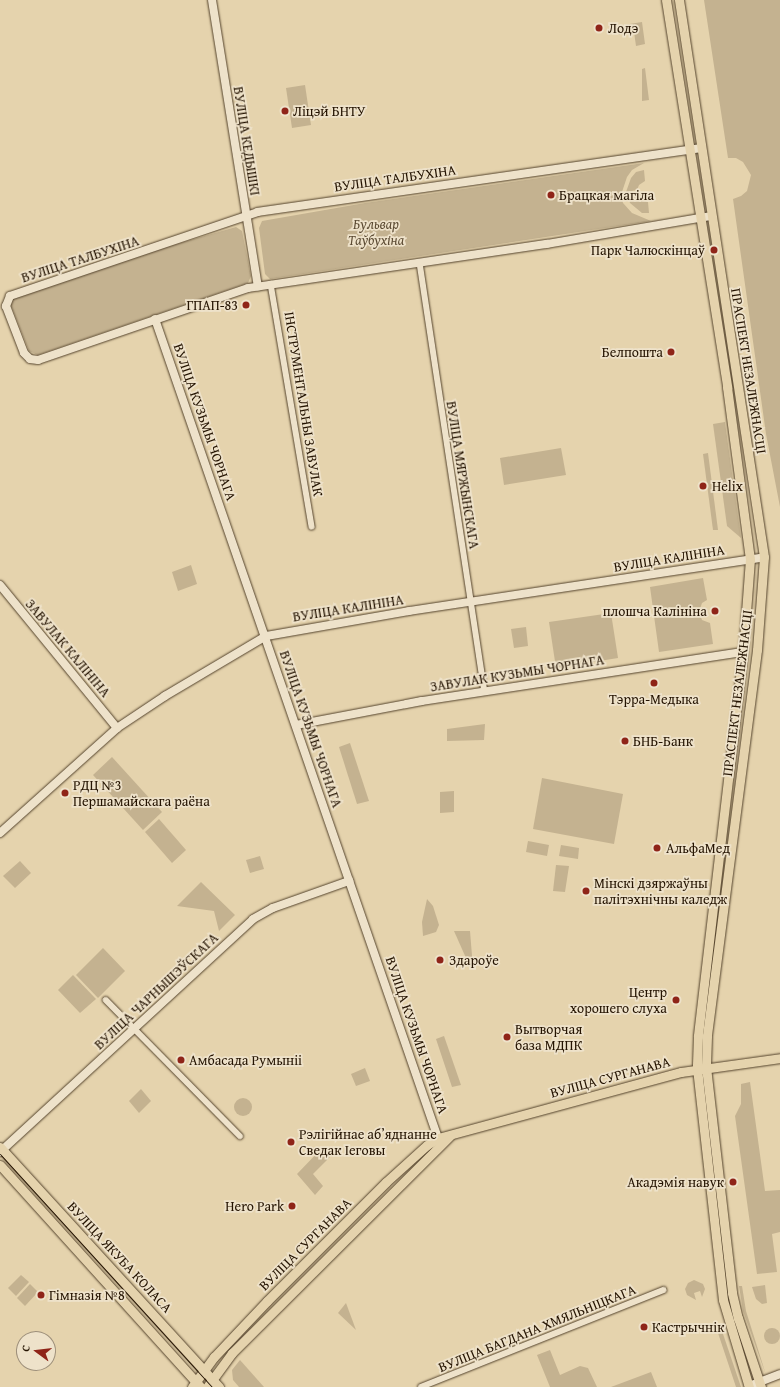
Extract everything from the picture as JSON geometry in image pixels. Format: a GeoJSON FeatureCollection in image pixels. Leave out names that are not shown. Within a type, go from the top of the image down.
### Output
{"type":"FeatureCollection","features":[{"type":"Feature","properties":{"kind":"main road","name":"ВУЛІЦА КЕДЫШКІ"},"geometry":{"type":"LineString","coordinates":[[212,0],[258,286]]}},
{"type":"Feature","properties":{"kind":"main road","name":"ПРАСПЕКТ НЕЗАЛЕЖНАСЦІ"},"geometry":{"type":"LineString","coordinates":[[666,0],[701,220],[750,559],[743,652],[698,1036],[723,1300],[749,1386]]}},
{"type":"Feature","properties":{"kind":"main road","name":"ПРАСПЕКТ НЕЗАЛЕЖНАСЦІ"},"geometry":{"type":"LineString","coordinates":[[678,0],[764,557],[757,650],[707,1036],[701,1068],[732,1293],[760,1384]]}},
{"type":"Feature","properties":{"kind":"main road","name":"ВУЛІЦА ТАЛБУХІНА"},"geometry":{"type":"LineString","coordinates":[[701,148],[346,198],[258,212],[246,218],[54,281],[10,296],[3,300],[24,353],[30,359],[35,360],[258,286],[701,220],[711,216]]}},
{"type":"Feature","properties":{"kind":"main road","name":"ВУЛІЦА КУЗЬМЫ ЧОРНАГА"},"geometry":{"type":"LineString","coordinates":[[155,319],[440,1142]]}},
{"type":"Feature","properties":{"kind":"main road","name":"ВУЛІЦА КАЛІНІНА"},"geometry":{"type":"LineString","coordinates":[[0,833],[117,728],[165,696],[266,636],[471,602],[764,557]]}},
{"type":"Feature","properties":{"kind":"main road","name":"ЗАВУЛАК КАЛІНІНА"},"geometry":{"type":"LineString","coordinates":[[0,585],[117,728]]}},
{"type":"Feature","properties":{"kind":"main road","name":"ЗАВУЛАК КУЗЬМЫ ЧОРНАГА"},"geometry":{"type":"LineString","coordinates":[[296,725],[485,692],[743,652]]}},
{"type":"Feature","properties":{"kind":"main road","name":"ВУЛІЦА ЧАРНЫШЭЎСКАГА"},"geometry":{"type":"LineString","coordinates":[[1,1149],[136,1028],[254,919],[273,908],[349,881]]}},
{"type":"Feature","properties":{"kind":"main road","name":"ВУЛІЦА СУРГАНАВА"},"geometry":{"type":"LineString","coordinates":[[210,1383],[232,1353],[440,1142],[450,1136],[701,1068],[780,1058]]}},
{"type":"Feature","properties":{"kind":"main road","name":"ВУЛІЦА СУРГАНАВА"},"geometry":{"type":"LineString","coordinates":[[197,1385],[204,1369],[254,1315],[386,1182],[427,1145],[440,1142]]}},
{"type":"Feature","properties":{"kind":"main road","name":"ВУЛІЦА ЯКУБА КОЛАСА"},"geometry":{"type":"LineString","coordinates":[[1,1149],[204,1369],[210,1383],[219,1387]]}},
{"type":"Feature","properties":{"kind":"main road","name":"ВУЛІЦА ЯКУБА КОЛАСА"},"geometry":{"type":"LineString","coordinates":[[0,1165],[197,1385]]}},
{"type":"Feature","properties":{"kind":"main road"},"geometry":{"type":"LineString","coordinates":[[749,1386],[760,1384],[780,1374]]}},
{"type":"Feature","properties":{"kind":"street","name":"ВУЛІЦА МЯРЖЫНСКАГА"},"geometry":{"type":"LineString","coordinates":[[420,263],[485,692]]}},
{"type":"Feature","properties":{"kind":"street","name":"ІНСТРУМЕНТАЛЬНЫ ЗАВУЛАК"},"geometry":{"type":"LineString","coordinates":[[271,284],[312,527]]}},
{"type":"Feature","properties":{"kind":"street"},"geometry":{"type":"LineString","coordinates":[[106,1000],[136,1028],[240,1136]]}},
{"type":"Feature","properties":{"kind":"street","name":"ВУЛІЦА БАГДАНА ХМЯЛЬНІЦКАГА"},"geometry":{"type":"LineString","coordinates":[[421,1387],[663,1290]]}},
{"type":"Feature","properties":{"kind":"green space","name":"Парк Чалюскінцаў"},"geometry":{"type":"Polygon","coordinates":[[[704,0],[780,0],[780,507],[766,434],[733,199],[741,196],[747,191],[751,175],[743,162],[736,158],[728,158],[704,0]]]}},
{"type":"Feature","properties":{"kind":"green space"},"geometry":{"type":"Polygon","coordinates":[[[642,22],[645,44],[636,46],[634,32],[619,35],[617,26],[642,22]]]}},
{"type":"Feature","properties":{"kind":"green space"},"geometry":{"type":"Polygon","coordinates":[[[645,68],[649,100],[642,101],[642,69],[645,68]]]}},
{"type":"Feature","properties":{"kind":"green space"},"geometry":{"type":"Polygon","coordinates":[[[305,85],[311,125],[292,128],[286,88],[305,85]]]}},
{"type":"Feature","properties":{"kind":"green space","name":"Бульвар Таўбухіна"},"geometry":{"type":"Polygon","coordinates":[[[644,163],[632,170],[627,177],[621,195],[623,203],[632,213],[651,221],[270,279],[265,274],[259,228],[262,221],[365,203],[644,163]]]}},
{"type":"Feature","properties":{"kind":"green space"},"geometry":{"type":"Polygon","coordinates":[[[644,170],[645,181],[639,185],[637,190],[626,192],[631,178],[636,172],[644,170]]]}},
{"type":"Feature","properties":{"kind":"green space"},"geometry":{"type":"Polygon","coordinates":[[[639,194],[643,201],[648,202],[649,213],[642,213],[630,203],[627,195],[639,194]]]}},
{"type":"Feature","properties":{"kind":"green space"},"geometry":{"type":"Polygon","coordinates":[[[236,227],[242,231],[251,276],[248,283],[38,355],[29,351],[10,303],[14,297],[138,255],[236,227]]]}},
{"type":"Feature","properties":{"kind":"green space"},"geometry":{"type":"Polygon","coordinates":[[[725,422],[741,538],[727,526],[713,424],[725,422]]]}},
{"type":"Feature","properties":{"kind":"green space"},"geometry":{"type":"Polygon","coordinates":[[[561,448],[566,475],[504,485],[500,458],[561,448]]]}},
{"type":"Feature","properties":{"kind":"green space"},"geometry":{"type":"Polygon","coordinates":[[[708,453],[718,530],[713,530],[703,454],[708,453]]]}},
{"type":"Feature","properties":{"kind":"green space"},"geometry":{"type":"Polygon","coordinates":[[[191,565],[197,584],[178,591],[172,572],[191,565]]]}},
{"type":"Feature","properties":{"kind":"green space"},"geometry":{"type":"Polygon","coordinates":[[[703,578],[707,600],[702,603],[699,612],[702,620],[710,623],[713,644],[659,652],[650,587],[703,578]]]}},
{"type":"Feature","properties":{"kind":"green space"},"geometry":{"type":"Polygon","coordinates":[[[611,613],[618,658],[556,668],[549,622],[611,613]]]}},
{"type":"Feature","properties":{"kind":"green space"},"geometry":{"type":"Polygon","coordinates":[[[526,627],[528,646],[514,648],[511,629],[526,627]]]}},
{"type":"Feature","properties":{"kind":"green space"},"geometry":{"type":"Polygon","coordinates":[[[485,724],[484,740],[447,741],[447,729],[485,724]]]}},
{"type":"Feature","properties":{"kind":"green space"},"geometry":{"type":"Polygon","coordinates":[[[350,743],[369,801],[357,804],[339,747],[350,743]]]}},
{"type":"Feature","properties":{"kind":"green space"},"geometry":{"type":"Polygon","coordinates":[[[112,757],[162,812],[143,830],[93,775],[112,757]]]}},
{"type":"Feature","properties":{"kind":"green space"},"geometry":{"type":"Polygon","coordinates":[[[542,778],[623,794],[614,844],[533,829],[542,778]]]}},
{"type":"Feature","properties":{"kind":"green space"},"geometry":{"type":"Polygon","coordinates":[[[454,791],[454,812],[440,813],[440,792],[454,791]]]}},
{"type":"Feature","properties":{"kind":"green space"},"geometry":{"type":"Polygon","coordinates":[[[159,819],[186,850],[172,863],[145,832],[159,819]]]}},
{"type":"Feature","properties":{"kind":"green space"},"geometry":{"type":"Polygon","coordinates":[[[528,841],[549,845],[547,856],[526,852],[528,841]]]}},
{"type":"Feature","properties":{"kind":"green space"},"geometry":{"type":"Polygon","coordinates":[[[561,845],[579,848],[578,859],[559,856],[561,845]]]}},
{"type":"Feature","properties":{"kind":"green space"},"geometry":{"type":"Polygon","coordinates":[[[260,856],[264,869],[250,873],[246,860],[260,856]]]}},
{"type":"Feature","properties":{"kind":"green space"},"geometry":{"type":"Polygon","coordinates":[[[20,861],[31,873],[15,888],[3,876],[20,861]]]}},
{"type":"Feature","properties":{"kind":"green space"},"geometry":{"type":"Polygon","coordinates":[[[556,865],[569,866],[565,892],[553,891],[556,865]]]}},
{"type":"Feature","properties":{"kind":"green space"},"geometry":{"type":"Polygon","coordinates":[[[201,882],[235,915],[219,931],[214,911],[177,906],[201,882]]]}},
{"type":"Feature","properties":{"kind":"green space"},"geometry":{"type":"Polygon","coordinates":[[[427,899],[433,906],[439,925],[436,932],[423,936],[422,922],[427,899]]]}},
{"type":"Feature","properties":{"kind":"green space"},"geometry":{"type":"Polygon","coordinates":[[[454,931],[470,931],[473,968],[470,967],[454,931]]]}},
{"type":"Feature","properties":{"kind":"green space"},"geometry":{"type":"Polygon","coordinates":[[[103,948],[125,971],[98,998],[76,975],[103,948]]]}},
{"type":"Feature","properties":{"kind":"green space"},"geometry":{"type":"Polygon","coordinates":[[[73,975],[96,999],[80,1013],[58,990],[73,975]]]}},
{"type":"Feature","properties":{"kind":"green space"},"geometry":{"type":"Polygon","coordinates":[[[444,1036],[461,1085],[452,1087],[436,1039],[444,1036]]]}},
{"type":"Feature","properties":{"kind":"green space"},"geometry":{"type":"Polygon","coordinates":[[[365,1068],[370,1081],[356,1086],[351,1074],[365,1068]]]}},
{"type":"Feature","properties":{"kind":"green space"},"geometry":{"type":"Polygon","coordinates":[[[750,1082],[765,1191],[780,1190],[780,1232],[772,1234],[777,1272],[757,1274],[735,1116],[741,1104],[741,1084],[750,1082]]]}},
{"type":"Feature","properties":{"kind":"green space"},"geometry":{"type":"Polygon","coordinates":[[[141,1089],[151,1101],[139,1113],[129,1101],[141,1089]]]}},
{"type":"Feature","properties":{"kind":"green space"},"geometry":{"type":"Polygon","coordinates":[[[243,1098],[249,1101],[252,1107],[249,1113],[243,1116],[237,1113],[234,1107],[237,1101],[243,1098]]]}},
{"type":"Feature","properties":{"kind":"green space"},"geometry":{"type":"Polygon","coordinates":[[[321,1149],[330,1157],[313,1174],[323,1186],[315,1195],[297,1174],[321,1149]]]}},
{"type":"Feature","properties":{"kind":"green space"},"geometry":{"type":"Polygon","coordinates":[[[21,1275],[29,1282],[16,1296],[8,1288],[21,1275]]]}},
{"type":"Feature","properties":{"kind":"green space"},"geometry":{"type":"Polygon","coordinates":[[[694,1280],[703,1284],[705,1289],[702,1297],[700,1291],[694,1293],[696,1300],[687,1295],[685,1289],[688,1283],[694,1280]]]}},
{"type":"Feature","properties":{"kind":"green space"},"geometry":{"type":"Polygon","coordinates":[[[30,1284],[38,1292],[25,1306],[17,1298],[30,1284]]]}},
{"type":"Feature","properties":{"kind":"green space"},"geometry":{"type":"Polygon","coordinates":[[[765,1285],[767,1303],[762,1304],[756,1299],[752,1287],[765,1285]]]}},
{"type":"Feature","properties":{"kind":"green space"},"geometry":{"type":"Polygon","coordinates":[[[739,1286],[742,1286],[746,1311],[766,1375],[743,1311],[739,1286]]]}},
{"type":"Feature","properties":{"kind":"green space"},"geometry":{"type":"Polygon","coordinates":[[[346,1303],[356,1330],[338,1313],[346,1303]]]}},
{"type":"Feature","properties":{"kind":"green space"},"geometry":{"type":"Polygon","coordinates":[[[769,1328],[775,1328],[780,1333],[778,1342],[775,1344],[769,1344],[764,1339],[764,1333],[769,1328]]]}},
{"type":"Feature","properties":{"kind":"green space"},"geometry":{"type":"Polygon","coordinates":[[[722,1331],[741,1387],[736,1387],[718,1333],[722,1331]]]}},
{"type":"Feature","properties":{"kind":"green space"},"geometry":{"type":"Polygon","coordinates":[[[550,1350],[560,1375],[580,1366],[588,1368],[597,1387],[550,1387],[537,1355],[550,1350]]]}},
{"type":"Feature","properties":{"kind":"green space"},"geometry":{"type":"Polygon","coordinates":[[[240,1360],[264,1387],[239,1387],[233,1380],[232,1370],[240,1360]]]}},
{"type":"Feature","properties":{"kind":"green space"},"geometry":{"type":"Polygon","coordinates":[[[651,1372],[657,1387],[611,1387],[651,1372]]]}},
{"type":"Feature","properties":{"kind":"tram line"},"geometry":{"type":"LineString","coordinates":[[0,1154],[212,1387]]}},
{"type":"Feature","properties":{"kind":"place","name":"Лодэ"},"geometry":{"type":"Point","coordinates":[599,28]}},
{"type":"Feature","properties":{"kind":"place","name":"Ліцэй БНТУ"},"geometry":{"type":"Point","coordinates":[285,111]}},
{"type":"Feature","properties":{"kind":"place","name":"Брацкая магіла"},"geometry":{"type":"Point","coordinates":[551,195]}},
{"type":"Feature","properties":{"kind":"place","name":"Парк Чалюскінцаў"},"geometry":{"type":"Point","coordinates":[714,250]}},
{"type":"Feature","properties":{"kind":"place","name":"ГПАП-83"},"geometry":{"type":"Point","coordinates":[246,305]}},
{"type":"Feature","properties":{"kind":"place","name":"Белпошта"},"geometry":{"type":"Point","coordinates":[671,352]}},
{"type":"Feature","properties":{"kind":"place","name":"Helix"},"geometry":{"type":"Point","coordinates":[703,486]}},
{"type":"Feature","properties":{"kind":"place","name":"плошча Калініна"},"geometry":{"type":"Point","coordinates":[715,611]}},
{"type":"Feature","properties":{"kind":"place","name":"Тэрра-Медыка"},"geometry":{"type":"Point","coordinates":[654,683]}},
{"type":"Feature","properties":{"kind":"place","name":"БНБ-Банк"},"geometry":{"type":"Point","coordinates":[625,741]}},
{"type":"Feature","properties":{"kind":"place","name":"РДЦ №3 Першамайскага раёна"},"geometry":{"type":"Point","coordinates":[65,793]}},
{"type":"Feature","properties":{"kind":"place","name":"АльфаМед"},"geometry":{"type":"Point","coordinates":[657,848]}},
{"type":"Feature","properties":{"kind":"place","name":"Мінскі дзяржаўны палітэхнічны каледж"},"geometry":{"type":"Point","coordinates":[586,891]}},
{"type":"Feature","properties":{"kind":"place","name":"Здароўе"},"geometry":{"type":"Point","coordinates":[440,960]}},
{"type":"Feature","properties":{"kind":"place","name":"Центр хорошего слуха"},"geometry":{"type":"Point","coordinates":[676,1000]}},
{"type":"Feature","properties":{"kind":"place","name":"Вытворчая база МДПК"},"geometry":{"type":"Point","coordinates":[507,1037]}},
{"type":"Feature","properties":{"kind":"place","name":"Амбасада Румыніі"},"geometry":{"type":"Point","coordinates":[181,1060]}},
{"type":"Feature","properties":{"kind":"place","name":"Рэлігійнае абʼяднанне Сведак Іеговы"},"geometry":{"type":"Point","coordinates":[291,1142]}},
{"type":"Feature","properties":{"kind":"place","name":"Акадэмія навук"},"geometry":{"type":"Point","coordinates":[733,1182]}},
{"type":"Feature","properties":{"kind":"place","name":"Hero Park"},"geometry":{"type":"Point","coordinates":[292,1206]}},
{"type":"Feature","properties":{"kind":"place","name":"Гімназія №8"},"geometry":{"type":"Point","coordinates":[41,1295]}},
{"type":"Feature","properties":{"kind":"place","name":"Кастрычнік"},"geometry":{"type":"Point","coordinates":[644,1327]}}]}
